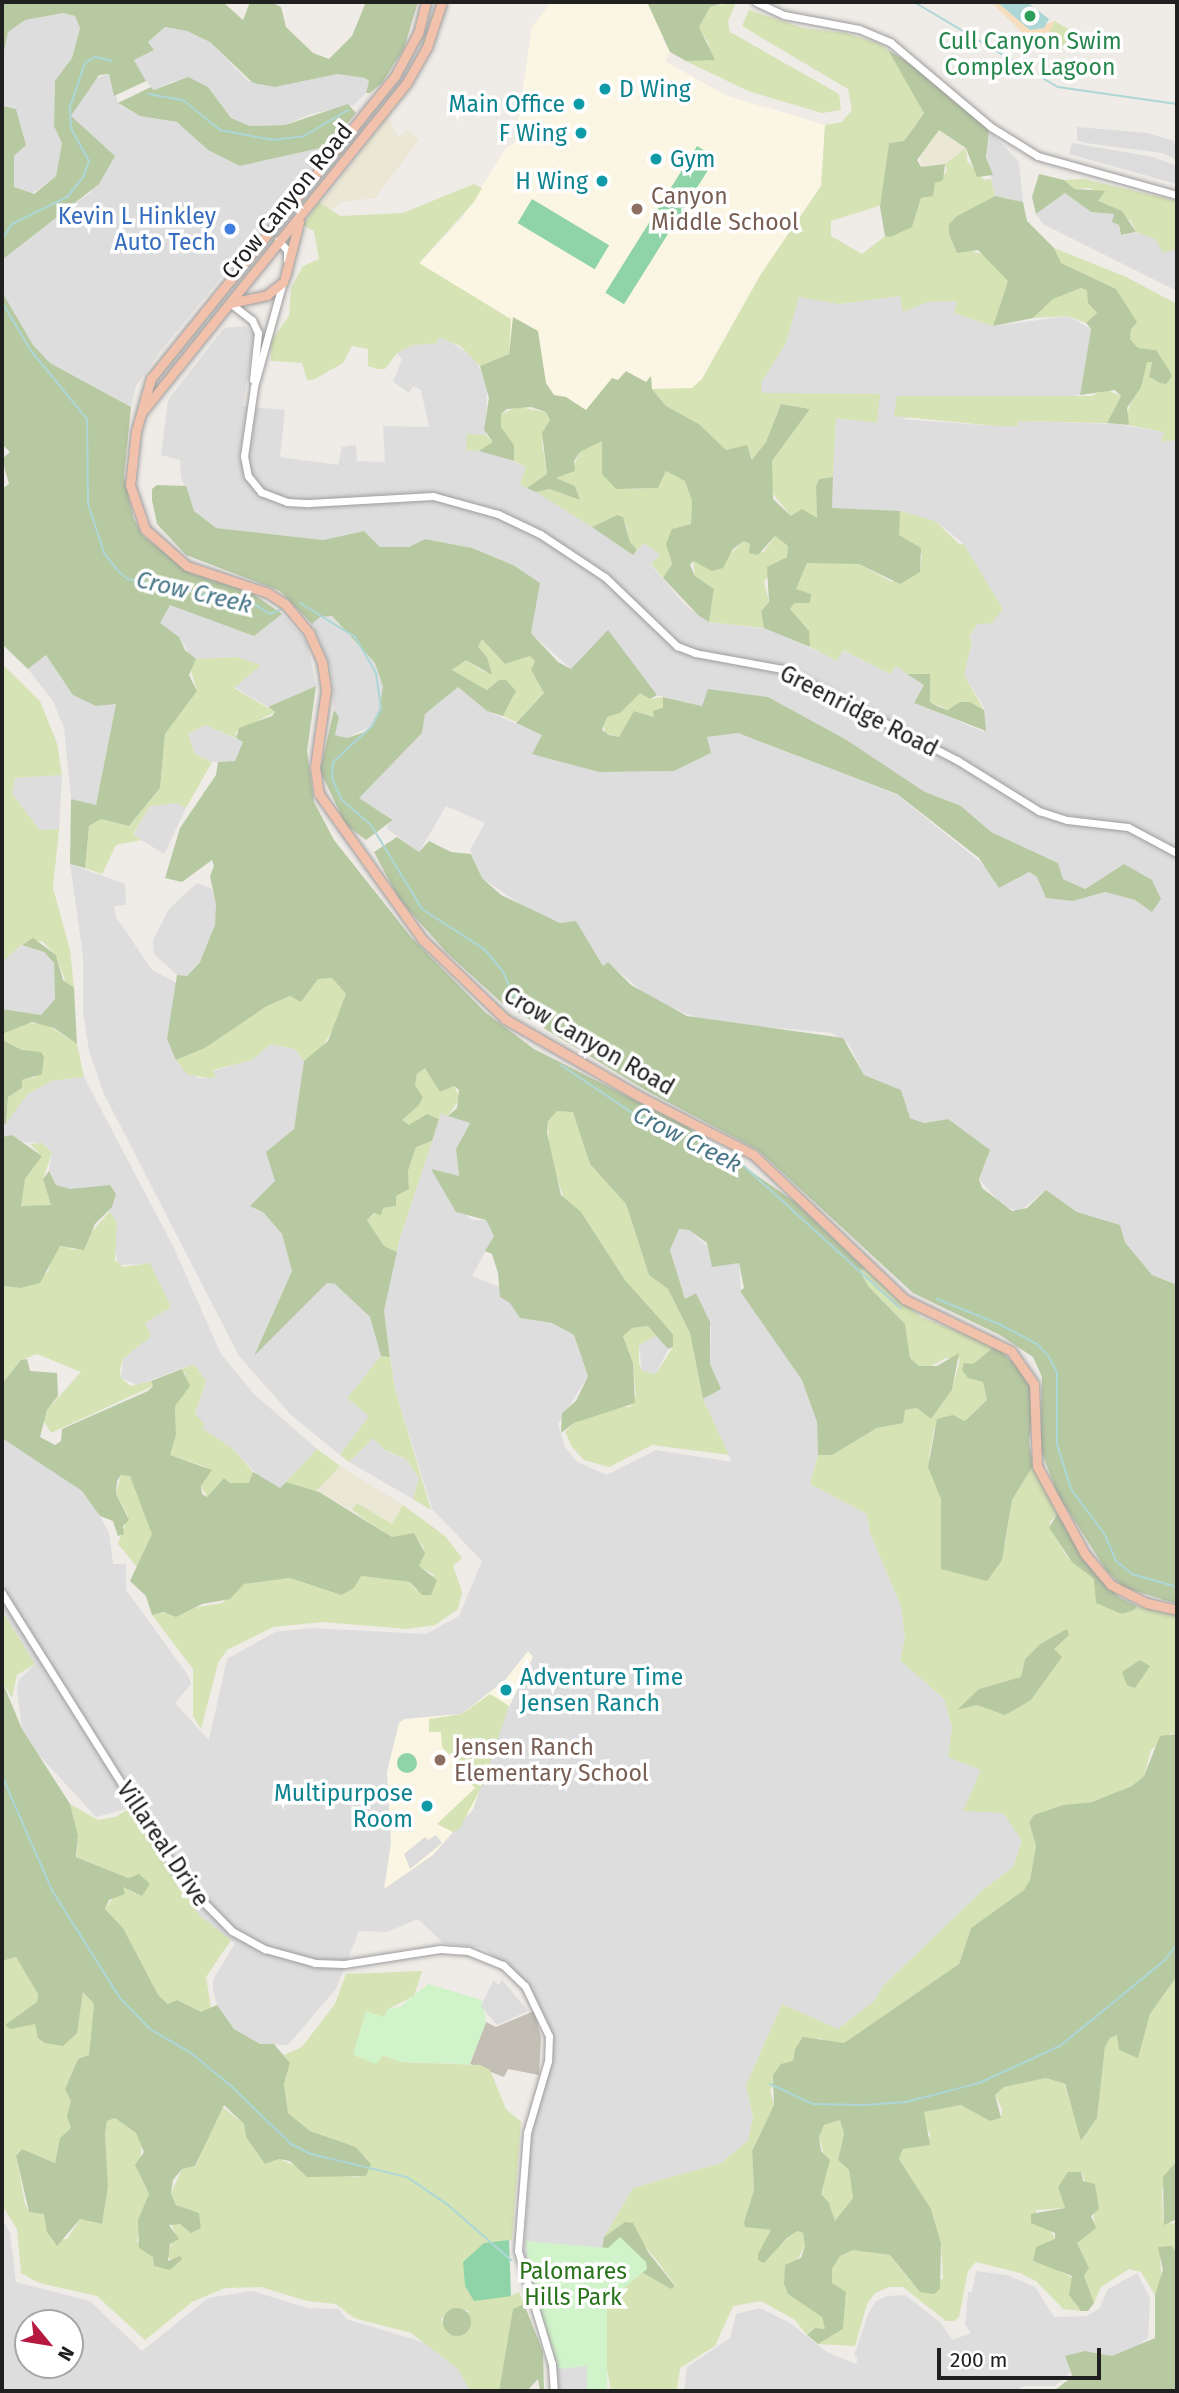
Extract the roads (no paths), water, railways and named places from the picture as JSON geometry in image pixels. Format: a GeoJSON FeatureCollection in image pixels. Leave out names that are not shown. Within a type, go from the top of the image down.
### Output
{"type":"FeatureCollection","features":[{"type":"Feature","properties":{"kind":"main road","name":"Crow Canyon Road"},"geometry":{"type":"LineString","coordinates":[[426,2],[418,33],[395,76],[151,378],[142,412],[130,485],[145,529],[187,566],[268,593],[285,604],[309,633],[323,662],[326,690],[315,767],[318,794],[415,932],[505,1019],[637,1095],[746,1149],[904,1299],[1011,1351],[1034,1384],[1037,1466],[1085,1554],[1111,1585],[1147,1603],[1177,1610]]}},
{"type":"Feature","properties":{"kind":"main road","name":"Crow Canyon Road"},"geometry":{"type":"LineString","coordinates":[[142,412],[406,84],[427,47],[442,2]]}},
{"type":"Feature","properties":{"kind":"main road"},"geometry":{"type":"LineString","coordinates":[[230,303],[267,295],[284,280],[294,230],[310,201]]}},
{"type":"Feature","properties":{"kind":"main road"},"geometry":{"type":"LineString","coordinates":[[268,232],[278,240]]}},
{"type":"Feature","properties":{"kind":"main road"},"geometry":{"type":"LineString","coordinates":[[156,394],[174,358],[173,348],[186,345],[205,332]]}},
{"type":"Feature","properties":{"kind":"street"},"geometry":{"type":"LineString","coordinates":[[756,2],[784,15],[859,29],[890,42],[991,127],[1038,156],[1177,195]]}},
{"type":"Feature","properties":{"kind":"street","name":"Greenridge Road"},"geometry":{"type":"LineString","coordinates":[[254,387],[284,280],[287,250],[278,240]]}},
{"type":"Feature","properties":{"kind":"street","name":"Greenridge Road"},"geometry":{"type":"LineString","coordinates":[[230,303],[252,320],[258,332],[245,467],[251,482],[267,496],[309,503],[433,496],[498,514],[540,534],[605,577],[657,631],[684,649],[791,673],[957,760],[1039,811],[1067,820],[1128,827],[1177,853]]}},
{"type":"Feature","properties":{"kind":"street","name":"Villareal Drive"},"geometry":{"type":"LineString","coordinates":[[2,1593],[183,1881],[232,1931],[265,1949],[316,1964],[344,1964],[440,1949],[468,1951],[503,1965],[524,1986],[549,2036],[548,2061],[527,2133],[518,2251],[520,2268],[549,2354],[554,2391]]}},
{"type":"Feature","properties":{"kind":"water","name":"Cull Canyon Swim Complex Lagoon"},"geometry":{"type":"Polygon","coordinates":[[[997,2],[1027,2],[1049,19],[1044,28],[1030,30],[997,2]]]}},
{"type":"Feature","properties":{"kind":"waterway"},"geometry":{"type":"LineString","coordinates":[[914,2],[1058,87],[1177,104]]}},
{"type":"Feature","properties":{"kind":"waterway","name":"Crow Creek"},"geometry":{"type":"LineString","coordinates":[[2,239],[12,224],[67,197],[83,177],[89,161],[71,129],[70,107],[85,63],[95,57],[112,61]]}},
{"type":"Feature","properties":{"kind":"waterway","name":"Crow Creek"},"geometry":{"type":"LineString","coordinates":[[148,94],[183,100],[220,130],[273,140],[304,136],[348,110]]}},
{"type":"Feature","properties":{"kind":"waterway","name":"Crow Creek"},"geometry":{"type":"LineString","coordinates":[[2,302],[31,351],[87,419],[88,504],[104,553],[118,571],[128,579],[254,604],[270,614],[280,610]]}},
{"type":"Feature","properties":{"kind":"waterway","name":"Crow Creek"},"geometry":{"type":"LineString","coordinates":[[300,603],[355,637],[376,673],[381,708],[372,726],[333,762],[332,778],[341,799],[371,825],[422,909],[484,949],[503,972],[520,1009]]}},
{"type":"Feature","properties":{"kind":"waterway","name":"Crow Creek"},"geometry":{"type":"LineString","coordinates":[[561,1065],[634,1114],[685,1133],[745,1167],[900,1308]]}},
{"type":"Feature","properties":{"kind":"waterway","name":"Crow Creek"},"geometry":{"type":"LineString","coordinates":[[937,1299],[999,1324],[1037,1344],[1049,1357],[1057,1373],[1057,1444],[1071,1489],[1105,1535],[1116,1561],[1132,1574],[1177,1587]]}},
{"type":"Feature","properties":{"kind":"waterway"},"geometry":{"type":"LineString","coordinates":[[2,1776],[53,1892],[120,1998],[150,2029],[191,2053],[231,2086],[291,2144],[311,2154],[407,2177],[448,2205],[511,2260]]}},
{"type":"Feature","properties":{"kind":"waterway"},"geometry":{"type":"LineString","coordinates":[[770,2084],[813,2104],[864,2105],[906,2102],[979,2083],[1060,2046],[1165,1960],[1177,1944]]}},
{"type":"Feature","properties":{"kind":"waterway"},"geometry":{"type":"LineString","coordinates":[[527,2266],[545,2274]]}},
{"type":"Feature","properties":{"kind":"place","name":"Cull Canyon Swim Complex Lagoon"},"geometry":{"type":"Point","coordinates":[1030,16]}},
{"type":"Feature","properties":{"kind":"place","name":"D Wing"},"geometry":{"type":"Point","coordinates":[605,89]}},
{"type":"Feature","properties":{"kind":"place","name":"Main Office"},"geometry":{"type":"Point","coordinates":[579,104]}},
{"type":"Feature","properties":{"kind":"place","name":"F Wing"},"geometry":{"type":"Point","coordinates":[581,133]}},
{"type":"Feature","properties":{"kind":"place","name":"Gym"},"geometry":{"type":"Point","coordinates":[656,159]}},
{"type":"Feature","properties":{"kind":"place","name":"H Wing"},"geometry":{"type":"Point","coordinates":[602,181]}},
{"type":"Feature","properties":{"kind":"place","name":"Canyon Middle School"},"geometry":{"type":"Point","coordinates":[637,209]}},
{"type":"Feature","properties":{"kind":"place","name":"Kevin L Hinkley Auto Tech"},"geometry":{"type":"Point","coordinates":[230,229]}},
{"type":"Feature","properties":{"kind":"place","name":"Adventure Time Jensen Ranch"},"geometry":{"type":"Point","coordinates":[506,1690]}},
{"type":"Feature","properties":{"kind":"place","name":"Jensen Ranch Elementary School"},"geometry":{"type":"Point","coordinates":[440,1760]}},
{"type":"Feature","properties":{"kind":"place","name":"Multipurpose Room"},"geometry":{"type":"Point","coordinates":[427,1806]}},
{"type":"Feature","properties":{"kind":"park label","name":"Palomares Hills Park"},"geometry":{"type":"Point","coordinates":[573,2284]}}]}
